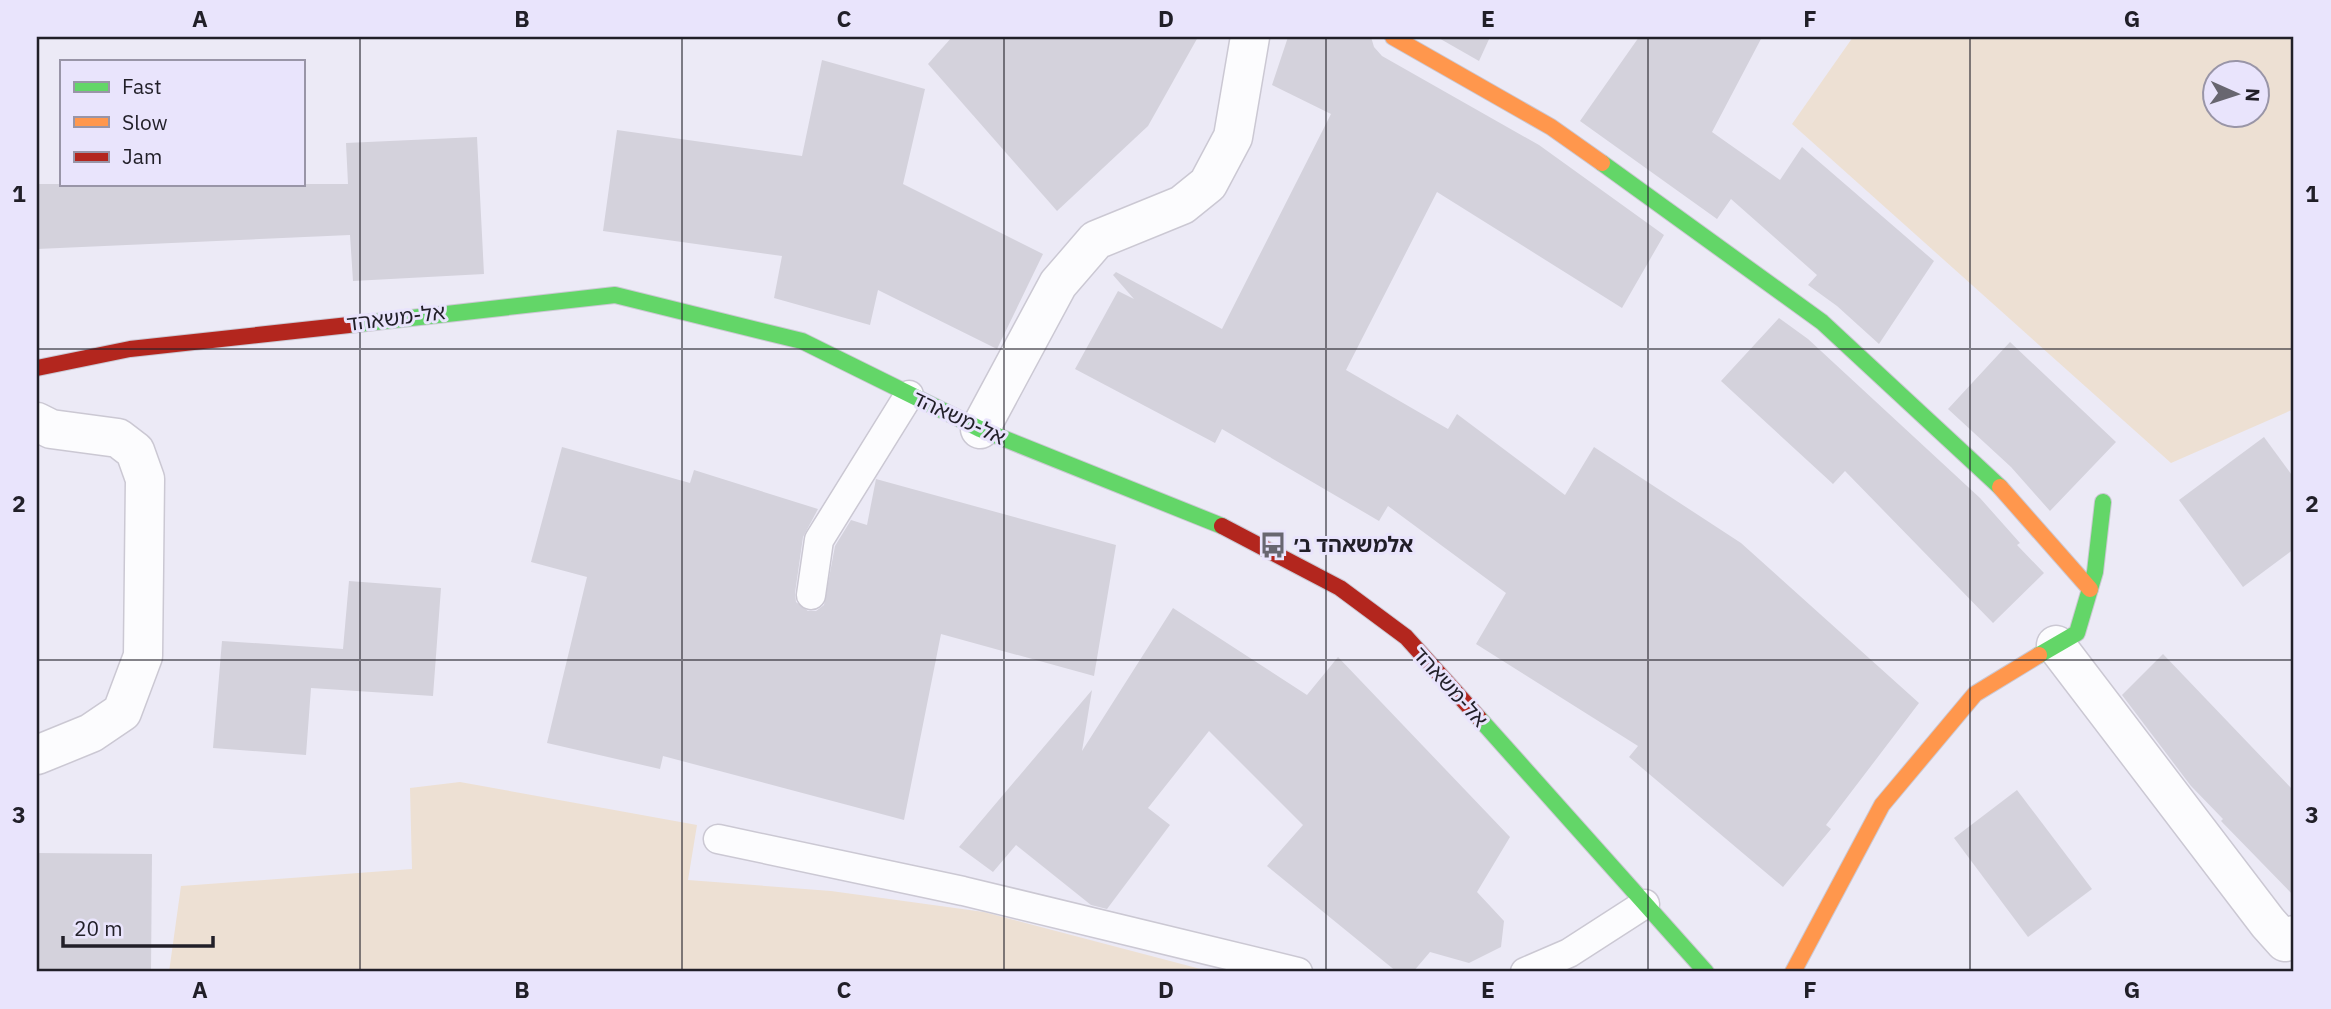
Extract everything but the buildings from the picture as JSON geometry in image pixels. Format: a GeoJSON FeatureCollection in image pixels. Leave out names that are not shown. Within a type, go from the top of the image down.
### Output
{"type":"FeatureCollection","features":[{"type":"Feature","properties":{"kind":"street"},"geometry":{"type":"LineString","coordinates":[[980,429],[1058,284],[1096,240],[1182,205],[1208,184],[1233,137],[1250,37]]}},
{"type":"Feature","properties":{"kind":"street"},"geometry":{"type":"LineString","coordinates":[[1392,37],[1551,127],[1822,322],[1996,483],[2090,589]]}},
{"type":"Feature","properties":{"kind":"street","name":"אל-משאהד"},"geometry":{"type":"LineString","coordinates":[[37,368],[130,349],[615,295],[802,341],[980,429],[1088,475],[1229,529],[1340,588],[1406,637],[1706,972]]}},
{"type":"Feature","properties":{"kind":"street"},"geometry":{"type":"LineString","coordinates":[[37,422],[51,429],[118,438],[135,451],[145,479],[143,656],[122,712],[91,733],[37,754]]}},
{"type":"Feature","properties":{"kind":"street"},"geometry":{"type":"LineString","coordinates":[[1793,972],[1882,805],[1975,694],[2077,633],[2095,572],[2103,502]]}},
{"type":"Feature","properties":{"kind":"street"},"geometry":{"type":"LineString","coordinates":[[2056,645],[2268,923],[2285,942],[2294,936]]}},
{"type":"Feature","properties":{"kind":"lane"},"geometry":{"type":"LineString","coordinates":[[811,595],[819,540],[909,395]]}},
{"type":"Feature","properties":{"kind":"lane"},"geometry":{"type":"LineString","coordinates":[[718,839],[963,891],[1295,972]]}},
{"type":"Feature","properties":{"kind":"lane"},"geometry":{"type":"LineString","coordinates":[[1525,972],[1569,953],[1645,904]]}},
{"type":"Feature","properties":{"kind":"shaded area"},"geometry":{"type":"Polygon","coordinates":[[[1853,37],[2294,37],[2294,409],[2171,463],[1792,124],[1853,37]]]}},
{"type":"Feature","properties":{"kind":"shaded area"},"geometry":{"type":"Polygon","coordinates":[[[460,782],[697,825],[688,880],[831,891],[984,912],[1212,972],[169,972],[181,886],[412,869],[410,788],[460,782]]]}},
{"type":"Feature","properties":{"kind":"traffic: fast"},"geometry":{"type":"LineString","coordinates":[[1602,163],[1822,322],[2000,487]]}},
{"type":"Feature","properties":{"kind":"traffic: fast"},"geometry":{"type":"LineString","coordinates":[[349,325],[615,295],[802,341],[980,429],[1222,526]]}},
{"type":"Feature","properties":{"kind":"traffic: fast"},"geometry":{"type":"LineString","coordinates":[[2039,655],[2077,633],[2095,572],[2103,502]]}},
{"type":"Feature","properties":{"kind":"traffic: fast"},"geometry":{"type":"LineString","coordinates":[[1479,718],[1706,972]]}},
{"type":"Feature","properties":{"kind":"traffic: slow"},"geometry":{"type":"LineString","coordinates":[[1393,37],[1551,127],[1602,163]]}},
{"type":"Feature","properties":{"kind":"traffic: slow"},"geometry":{"type":"LineString","coordinates":[[2000,487],[2090,589]]}},
{"type":"Feature","properties":{"kind":"traffic: slow"},"geometry":{"type":"LineString","coordinates":[[1793,972],[1882,805],[1975,694],[2039,655]]}},
{"type":"Feature","properties":{"kind":"traffic: jam"},"geometry":{"type":"LineString","coordinates":[[37,368],[130,349],[349,325]]}},
{"type":"Feature","properties":{"kind":"traffic: jam"},"geometry":{"type":"LineString","coordinates":[[1222,526],[1340,588],[1406,637],[1479,718]]}},
{"type":"Feature","properties":{"kind":"place","name":"אלמשאהד ב׳"},"geometry":{"type":"Point","coordinates":[1273,545]}}]}
